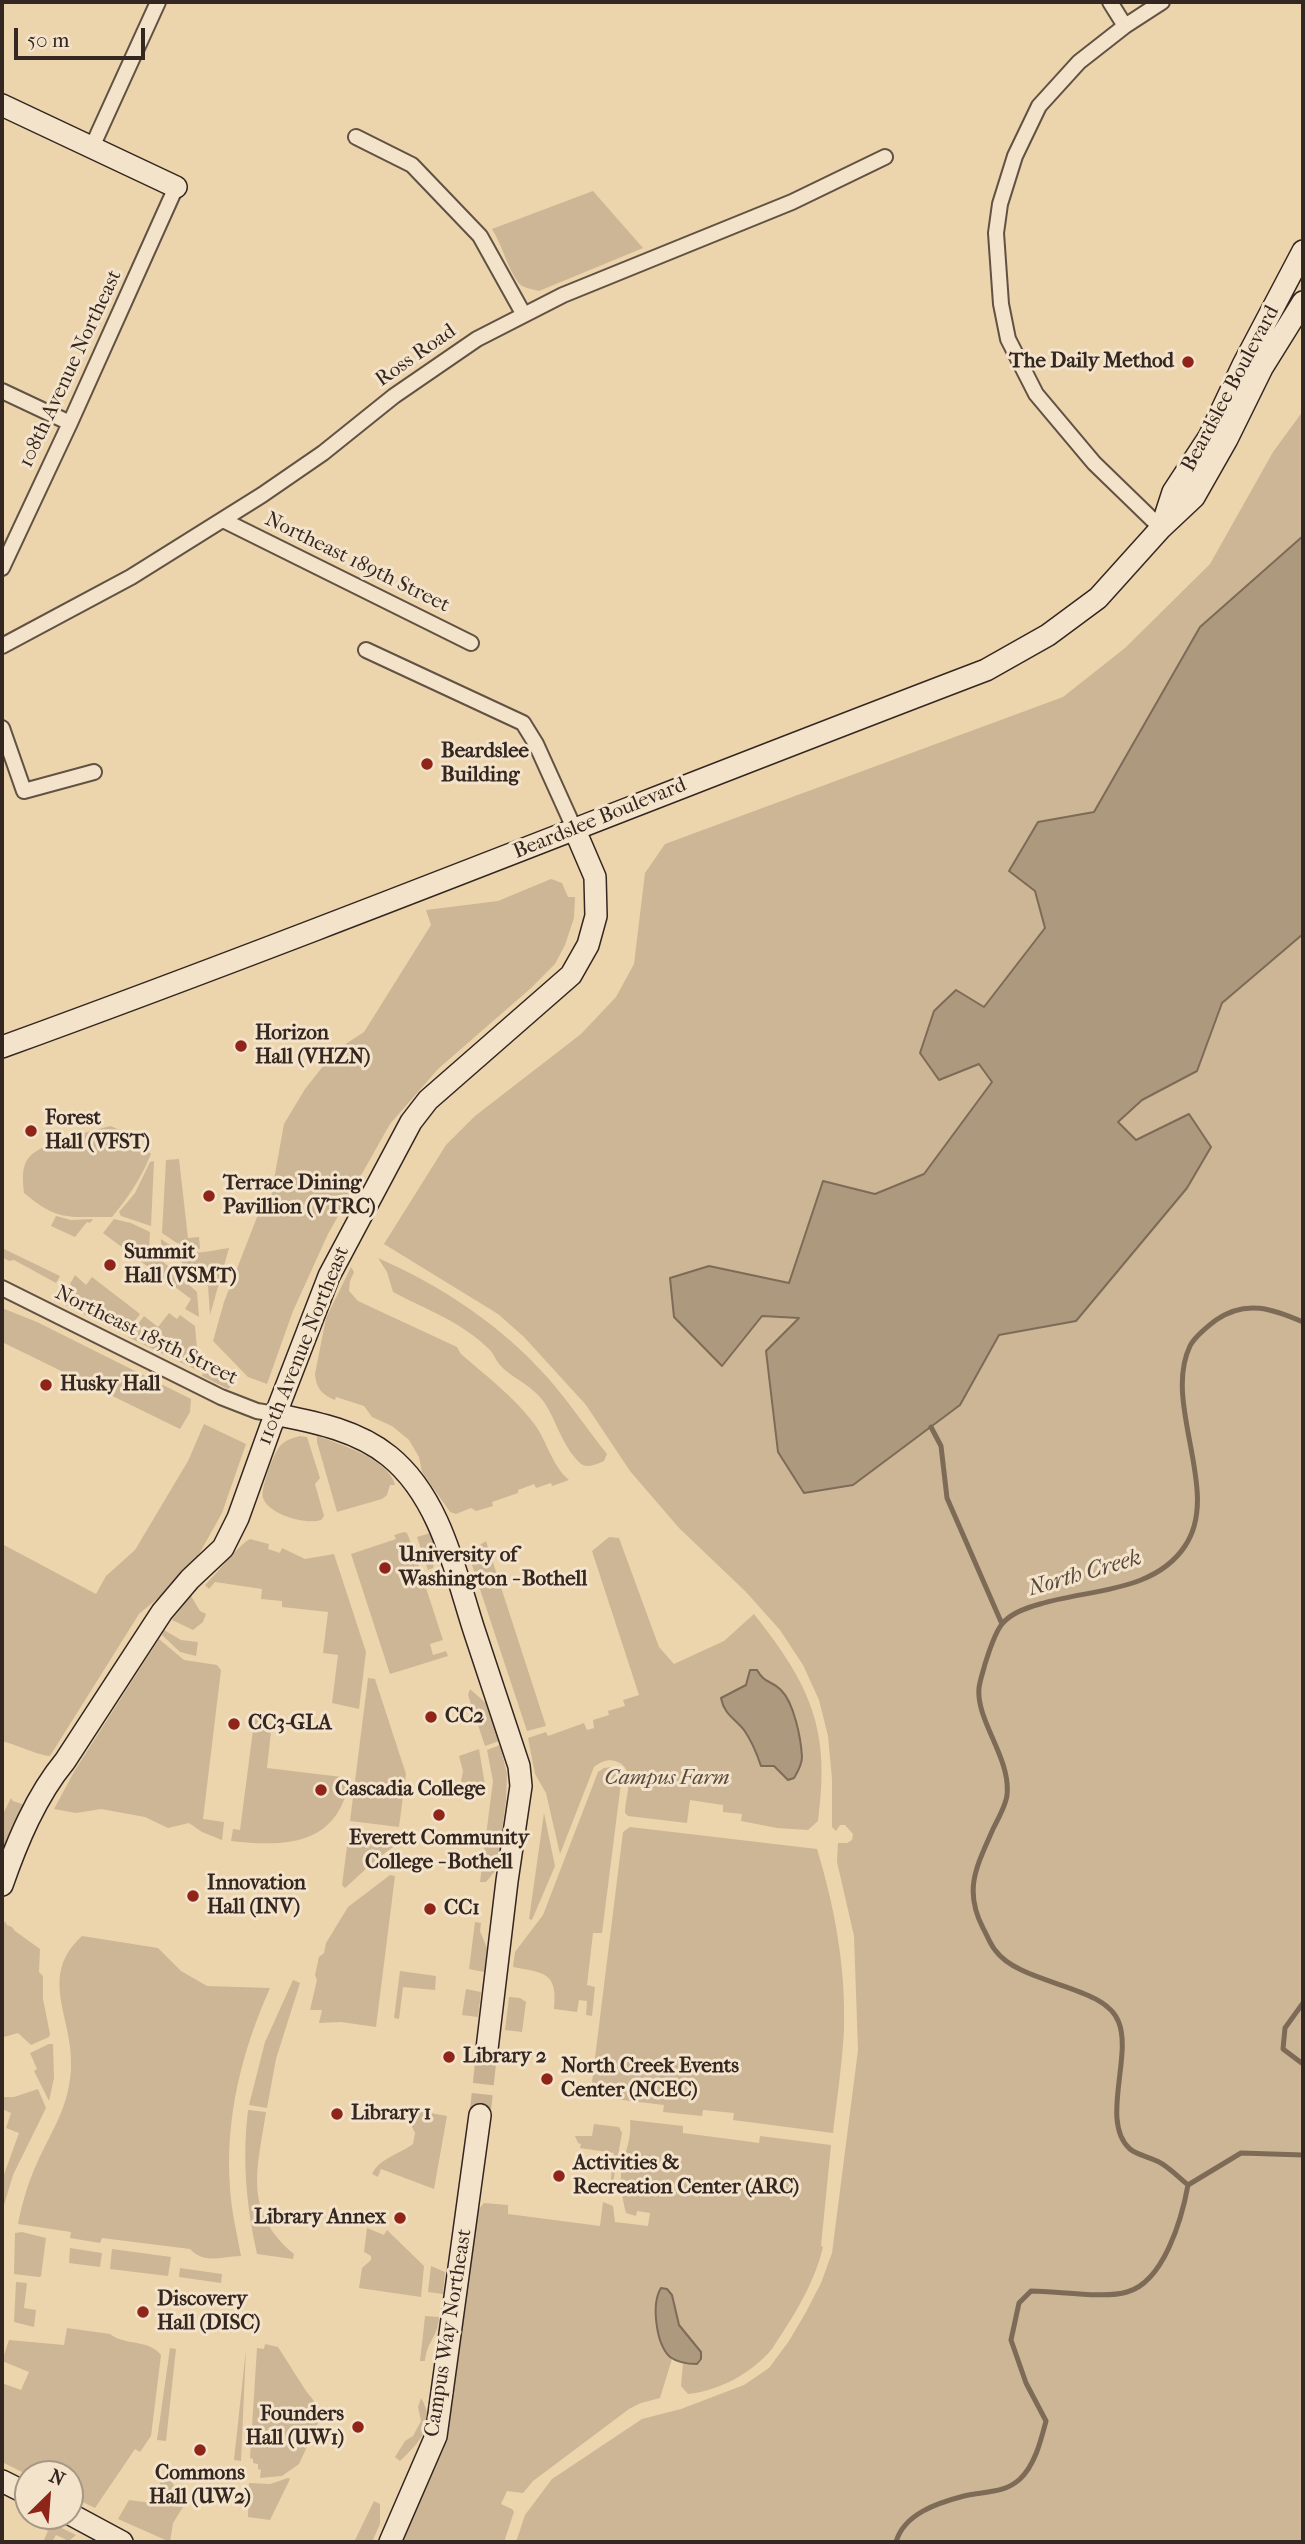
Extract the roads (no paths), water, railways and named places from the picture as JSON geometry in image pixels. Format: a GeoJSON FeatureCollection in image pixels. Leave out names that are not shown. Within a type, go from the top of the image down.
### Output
{"type":"FeatureCollection","features":[{"type":"Feature","properties":{"kind":"street"},"geometry":{"type":"LineString","coordinates":[[92,147],[158,2]]}},
{"type":"Feature","properties":{"kind":"street"},"geometry":{"type":"LineString","coordinates":[[1110,2],[1125,26]]}},
{"type":"Feature","properties":{"kind":"street"},"geometry":{"type":"LineString","coordinates":[[1161,528],[1094,463],[1036,394],[1011,347],[1001,304],[996,233],[1000,204],[1015,156],[1039,106],[1079,62],[1125,26],[1162,2]]}},
{"type":"Feature","properties":{"kind":"street"},"geometry":{"type":"LineString","coordinates":[[2,104],[176,187]]}},
{"type":"Feature","properties":{"kind":"street"},"geometry":{"type":"LineString","coordinates":[[356,137],[412,165],[480,236],[524,315]]}},
{"type":"Feature","properties":{"kind":"street","name":"Ross Road"},"geometry":{"type":"LineString","coordinates":[[2,646],[131,577],[223,520],[313,460],[394,397],[468,345],[563,295],[792,202],[885,157]]}},
{"type":"Feature","properties":{"kind":"street","name":"108th Avenue Northeast"},"geometry":{"type":"LineString","coordinates":[[2,568],[176,187]]}},
{"type":"Feature","properties":{"kind":"street","name":"Beardslee Boulevard"},"geometry":{"type":"LineString","coordinates":[[1161,528],[1173,492],[1209,437],[1243,365],[1303,251]]}},
{"type":"Feature","properties":{"kind":"street","name":"Beardslee Boulevard"},"geometry":{"type":"LineString","coordinates":[[2,1047],[322,928],[986,670],[1048,635],[1098,598],[1161,528],[1194,497],[1227,439],[1262,368],[1303,302]]}},
{"type":"Feature","properties":{"kind":"street"},"geometry":{"type":"LineString","coordinates":[[2,391],[70,423]]}},
{"type":"Feature","properties":{"kind":"street","name":"Northeast 189th Street"},"geometry":{"type":"LineString","coordinates":[[223,520],[471,643]]}},
{"type":"Feature","properties":{"kind":"street"},"geometry":{"type":"LineString","coordinates":[[366,650],[523,723],[536,744],[575,828]]}},
{"type":"Feature","properties":{"kind":"street"},"geometry":{"type":"LineString","coordinates":[[2,728],[24,791],[94,772]]}},
{"type":"Feature","properties":{"kind":"street","name":"110th Avenue Northeast"},"geometry":{"type":"LineString","coordinates":[[2,1885],[20,1840],[51,1777],[65,1761],[162,1612],[190,1579],[223,1548],[238,1518],[329,1276],[411,1122],[428,1100],[571,975],[588,945],[596,916],[595,877],[575,828]]}},
{"type":"Feature","properties":{"kind":"street","name":"Northeast 185th Street"},"geometry":{"type":"LineString","coordinates":[[2,1288],[221,1397],[257,1411],[275,1414]]}},
{"type":"Feature","properties":{"kind":"street"},"geometry":{"type":"LineString","coordinates":[[275,1414],[317,1423],[350,1434],[388,1455],[411,1479],[426,1501],[445,1539],[519,1766],[521,1786],[487,2049]]}},
{"type":"Feature","properties":{"kind":"street","name":"Campus Way Northeast"},"geometry":{"type":"LineString","coordinates":[[390,2542],[436,2436],[480,2115]]}},
{"type":"Feature","properties":{"kind":"street"},"geometry":{"type":"LineString","coordinates":[[84,2522],[122,2542]]}},
{"type":"Feature","properties":{"kind":"waterway","name":"North Creek"},"geometry":{"type":"LineString","coordinates":[[896,2542],[906,2524],[923,2511],[971,2494],[1007,2487],[1020,2479],[1030,2467],[1046,2421],[1026,2383],[1011,2340],[1019,2303],[1031,2291],[1106,2295],[1127,2292],[1140,2286],[1151,2276],[1169,2247],[1188,2185],[1163,2164],[1130,2149],[1121,2138],[1117,2107],[1122,2037],[1119,2023],[1111,2010],[1081,1992],[1042,1979],[1007,1962],[993,1948],[977,1914],[974,1878],[1007,1795],[1004,1767],[980,1701],[979,1685],[988,1654],[1002,1624],[1019,1611],[1138,1581],[1156,1573],[1172,1561],[1185,1546],[1195,1524],[1195,1474],[1183,1394],[1183,1369],[1190,1346],[1198,1335],[1216,1320],[1238,1310],[1260,1308],[1303,1322]]}},
{"type":"Feature","properties":{"kind":"waterway"},"geometry":{"type":"LineString","coordinates":[[931,1427],[941,1446],[947,1498],[1002,1624]]}},
{"type":"Feature","properties":{"kind":"waterway"},"geometry":{"type":"LineString","coordinates":[[1303,2003],[1285,2028],[1283,2049],[1303,2064]]}},
{"type":"Feature","properties":{"kind":"waterway"},"geometry":{"type":"LineString","coordinates":[[1188,2185],[1241,2153],[1303,2155]]}},
{"type":"Feature","properties":{"kind":"tunnel"},"geometry":{"type":"LineString","coordinates":[[480,2115],[487,2049]]}},
{"type":"Feature","properties":{"kind":"place","name":"The Daily Method"},"geometry":{"type":"Point","coordinates":[1188,362]}},
{"type":"Feature","properties":{"kind":"place","name":"Beardslee Building"},"geometry":{"type":"Point","coordinates":[427,764]}},
{"type":"Feature","properties":{"kind":"place","name":"Horizon Hall (VHZN)"},"geometry":{"type":"Point","coordinates":[241,1046]}},
{"type":"Feature","properties":{"kind":"place","name":"Forest Hall (VFST)"},"geometry":{"type":"Point","coordinates":[31,1131]}},
{"type":"Feature","properties":{"kind":"place","name":"Terrace Dining Pavillion (VTRC)"},"geometry":{"type":"Point","coordinates":[209,1196]}},
{"type":"Feature","properties":{"kind":"place","name":"Summit Hall (VSMT)"},"geometry":{"type":"Point","coordinates":[110,1265]}},
{"type":"Feature","properties":{"kind":"place","name":"Husky Hall"},"geometry":{"type":"Point","coordinates":[46,1385]}},
{"type":"Feature","properties":{"kind":"place","name":"University of Washington - Bothell"},"geometry":{"type":"Point","coordinates":[385,1568]}},
{"type":"Feature","properties":{"kind":"place","name":"CC2"},"geometry":{"type":"Point","coordinates":[431,1717]}},
{"type":"Feature","properties":{"kind":"place","name":"CC3-GLA"},"geometry":{"type":"Point","coordinates":[234,1724]}},
{"type":"Feature","properties":{"kind":"place","name":"Cascadia College"},"geometry":{"type":"Point","coordinates":[321,1790]}},
{"type":"Feature","properties":{"kind":"place","name":"Everett Community College - Bothell"},"geometry":{"type":"Point","coordinates":[439,1815]}},
{"type":"Feature","properties":{"kind":"place","name":"Innovation Hall (INV)"},"geometry":{"type":"Point","coordinates":[193,1896]}},
{"type":"Feature","properties":{"kind":"place","name":"CC1"},"geometry":{"type":"Point","coordinates":[430,1909]}},
{"type":"Feature","properties":{"kind":"place","name":"Library 2"},"geometry":{"type":"Point","coordinates":[449,2057]}},
{"type":"Feature","properties":{"kind":"place","name":"North Creek Events Center (NCEC)"},"geometry":{"type":"Point","coordinates":[547,2079]}},
{"type":"Feature","properties":{"kind":"place","name":"Library 1"},"geometry":{"type":"Point","coordinates":[337,2114]}},
{"type":"Feature","properties":{"kind":"place","name":"Activities & Recreation Center (ARC)"},"geometry":{"type":"Point","coordinates":[559,2176]}},
{"type":"Feature","properties":{"kind":"place","name":"Library Annex"},"geometry":{"type":"Point","coordinates":[400,2218]}},
{"type":"Feature","properties":{"kind":"place","name":"Discovery Hall (DISC)"},"geometry":{"type":"Point","coordinates":[143,2312]}},
{"type":"Feature","properties":{"kind":"place","name":"Founders Hall (UW1)"},"geometry":{"type":"Point","coordinates":[358,2427]}},
{"type":"Feature","properties":{"kind":"place","name":"Commons Hall (UW2)"},"geometry":{"type":"Point","coordinates":[200,2450]}},
{"type":"Feature","properties":{"kind":"park label","name":"Campus Farm"},"geometry":{"type":"Point","coordinates":[667,1779]}}]}
